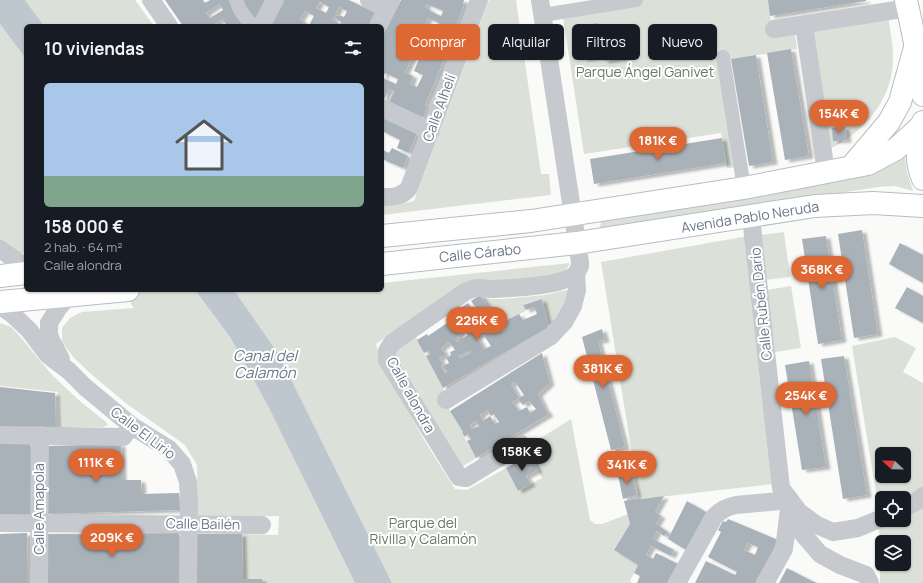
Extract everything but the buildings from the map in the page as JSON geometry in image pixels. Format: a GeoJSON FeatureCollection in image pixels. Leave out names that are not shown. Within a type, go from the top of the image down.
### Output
{"type":"FeatureCollection","features":[{"type":"Feature","properties":{"kind":"main road"},"geometry":{"type":"LineString","coordinates":[[907,4],[916,44],[923,95]]}},
{"type":"Feature","properties":{"kind":"main road"},"geometry":{"type":"LineString","coordinates":[[859,166],[889,122],[900,102],[916,44]]}},
{"type":"Feature","properties":{"kind":"main road"},"geometry":{"type":"LineString","coordinates":[[922,123],[918,139],[918,157],[923,179]]}},
{"type":"Feature","properties":{"kind":"main road","name":"Avenida Pablo Neruda"},"geometry":{"type":"LineString","coordinates":[[573,214],[744,188],[859,166],[896,149],[922,123]]}},
{"type":"Feature","properties":{"kind":"main road","name":"Avenida Pablo Neruda"},"geometry":{"type":"LineString","coordinates":[[577,243],[815,206],[873,203],[923,206]]}},
{"type":"Feature","properties":{"kind":"main road","name":"Calle Cárabo"},"geometry":{"type":"LineString","coordinates":[[384,236],[531,221],[573,214]]}},
{"type":"Feature","properties":{"kind":"main road","name":"Calle Cárabo"},"geometry":{"type":"LineString","coordinates":[[384,264],[577,243]]}},
{"type":"Feature","properties":{"kind":"main road"},"geometry":{"type":"LineString","coordinates":[[0,276],[24,273]]}},
{"type":"Feature","properties":{"kind":"main road"},"geometry":{"type":"LineString","coordinates":[[0,302],[108,292]]}},
{"type":"Feature","properties":{"kind":"street"},"geometry":{"type":"LineString","coordinates":[[151,0],[168,24]]}},
{"type":"Feature","properties":{"kind":"street"},"geometry":{"type":"LineString","coordinates":[[236,0],[240,10],[250,24]]}},
{"type":"Feature","properties":{"kind":"street"},"geometry":{"type":"LineString","coordinates":[[262,24],[275,0]]}},
{"type":"Feature","properties":{"kind":"street"},"geometry":{"type":"LineString","coordinates":[[369,0],[389,4],[379,24]]}},
{"type":"Feature","properties":{"kind":"street","name":"Calle Alhelí"},"geometry":{"type":"LineString","coordinates":[[384,197],[398,196],[406,193],[409,188],[479,0]]}},
{"type":"Feature","properties":{"kind":"street"},"geometry":{"type":"LineString","coordinates":[[446,400],[551,336],[564,322],[573,306],[577,290],[576,274],[580,266],[580,262],[542,7],[636,0]]}},
{"type":"Feature","properties":{"kind":"street"},"geometry":{"type":"LineString","coordinates":[[774,30],[907,4]]}},
{"type":"Feature","properties":{"kind":"street"},"geometry":{"type":"LineString","coordinates":[[804,25],[826,172]]}},
{"type":"Feature","properties":{"kind":"street"},"geometry":{"type":"LineString","coordinates":[[723,57],[744,188]]}},
{"type":"Feature","properties":{"kind":"street"},"geometry":{"type":"LineString","coordinates":[[384,109],[430,131]]}},
{"type":"Feature","properties":{"kind":"street","name":"Calle Rubén Darío"},"geometry":{"type":"LineString","coordinates":[[751,216],[785,494]]}},
{"type":"Feature","properties":{"kind":"street"},"geometry":{"type":"LineString","coordinates":[[0,249],[24,265]]}},
{"type":"Feature","properties":{"kind":"street","name":"Calle alondra"},"geometry":{"type":"LineString","coordinates":[[521,444],[466,478],[459,477],[387,360],[387,351],[392,343],[464,292],[479,287],[490,289],[528,287],[549,284],[570,278],[576,274]]}},
{"type":"Feature","properties":{"kind":"street","name":"Calle El Lirio"},"geometry":{"type":"LineString","coordinates":[[69,296],[59,307],[49,323],[49,335],[69,371]]}},
{"type":"Feature","properties":{"kind":"street","name":"Calle El Lirio"},"geometry":{"type":"LineString","coordinates":[[0,306],[12,314],[29,330],[48,355],[69,371],[85,387],[132,426],[169,449],[182,464],[188,482],[189,499],[188,583]]}},
{"type":"Feature","properties":{"kind":"street"},"geometry":{"type":"LineString","coordinates":[[0,435],[123,437],[132,426]]}},
{"type":"Feature","properties":{"kind":"street","name":"Calle Amapola"},"geometry":{"type":"LineString","coordinates":[[38,583],[40,435]]}},
{"type":"Feature","properties":{"kind":"street"},"geometry":{"type":"LineString","coordinates":[[785,494],[800,512],[817,525],[834,532],[858,528],[875,521]]}},
{"type":"Feature","properties":{"kind":"street"},"geometry":{"type":"LineString","coordinates":[[677,583],[714,517],[720,511],[728,506],[785,494]]}},
{"type":"Feature","properties":{"kind":"street"},"geometry":{"type":"LineString","coordinates":[[766,583],[784,549],[785,494]]}},
{"type":"Feature","properties":{"kind":"street"},"geometry":{"type":"LineString","coordinates":[[785,494],[796,526],[820,554],[866,575],[870,583]]}},
{"type":"Feature","properties":{"kind":"street"},"geometry":{"type":"LineString","coordinates":[[911,504],[923,496]]}},
{"type":"Feature","properties":{"kind":"street","name":"Calle Bailén"},"geometry":{"type":"LineString","coordinates":[[0,523],[262,525]]}},
{"type":"Feature","properties":{"kind":"green space"},"geometry":{"type":"Polygon","coordinates":[[[25,0],[135,0],[153,24],[43,24],[25,0]]]}},
{"type":"Feature","properties":{"kind":"green space"},"geometry":{"type":"Polygon","coordinates":[[[489,0],[516,0],[519,24],[488,24],[488,60],[525,60],[541,174],[549,174],[551,195],[384,215],[384,203],[406,203],[414,201],[467,60],[480,60],[480,24],[489,0]]]}},
{"type":"Feature","properties":{"kind":"green space","name":"Parque Ángel Ganivet"},"geometry":{"type":"Polygon","coordinates":[[[614,0],[768,0],[771,22],[793,18],[797,49],[726,60],[743,167],[727,168],[721,133],[584,154],[562,11],[614,0]]]}},
{"type":"Feature","properties":{"kind":"green space"},"geometry":{"type":"Polygon","coordinates":[[[888,16],[893,51],[892,71],[882,100],[874,113],[853,134],[827,150],[810,32],[888,16]]]}},
{"type":"Feature","properties":{"kind":"green space"},"geometry":{"type":"Polygon","coordinates":[[[0,24],[24,56],[24,253],[20,253],[0,242],[0,24]]]}},
{"type":"Feature","properties":{"kind":"green space"},"geometry":{"type":"Polygon","coordinates":[[[905,157],[907,172],[913,191],[895,186],[878,187],[606,230],[600,227],[601,222],[605,219],[735,201],[852,178],[874,172],[905,157]]]}},
{"type":"Feature","properties":{"kind":"green space"},"geometry":{"type":"Polygon","coordinates":[[[784,232],[790,277],[765,280],[759,235],[784,232]]]}},
{"type":"Feature","properties":{"kind":"green space"},"geometry":{"type":"Polygon","coordinates":[[[748,236],[773,484],[642,499],[639,498],[601,262],[748,236]]]}},
{"type":"Feature","properties":{"kind":"green space","name":"Parque del Rivilla y Calamón"},"geometry":{"type":"Polygon","coordinates":[[[570,263],[565,272],[553,276],[499,283],[392,332],[376,344],[381,363],[426,443],[455,489],[467,490],[506,468],[518,491],[542,478],[530,455],[532,453],[528,446],[571,419],[590,520],[595,524],[602,524],[628,514],[630,524],[614,550],[638,565],[630,581],[632,583],[392,583],[278,353],[235,292],[384,292],[384,283],[570,263]]]}},
{"type":"Feature","properties":{"kind":"green space"},"geometry":{"type":"Polygon","coordinates":[[[791,286],[801,348],[775,352],[767,290],[791,286]]]}},
{"type":"Feature","properties":{"kind":"green space"},"geometry":{"type":"Polygon","coordinates":[[[571,289],[566,306],[549,327],[542,299],[524,304],[526,311],[501,323],[480,295],[491,299],[503,299],[545,295],[571,289]]]}},
{"type":"Feature","properties":{"kind":"green space","name":"Parque del Rivilla y Calamón"},"geometry":{"type":"Polygon","coordinates":[[[123,292],[196,292],[230,337],[268,406],[355,583],[262,583],[262,579],[243,579],[242,534],[278,535],[279,516],[198,517],[197,465],[185,445],[127,404],[91,374],[74,358],[62,342],[62,328],[70,318],[82,312],[134,308],[123,292]]]}},
{"type":"Feature","properties":{"kind":"green space"},"geometry":{"type":"Polygon","coordinates":[[[0,323],[11,327],[52,375],[108,425],[103,427],[59,427],[58,392],[0,386],[0,323]]]}},
{"type":"Feature","properties":{"kind":"green space"},"geometry":{"type":"Polygon","coordinates":[[[416,337],[443,388],[450,411],[463,432],[462,433],[476,458],[460,468],[391,353],[416,337]]]}},
{"type":"Feature","properties":{"kind":"green space"},"geometry":{"type":"Polygon","coordinates":[[[895,337],[916,348],[903,372],[923,383],[923,489],[911,495],[911,491],[876,491],[852,346],[895,337]]]}},
{"type":"Feature","properties":{"kind":"green space"},"geometry":{"type":"Polygon","coordinates":[[[923,503],[923,583],[880,583],[880,571],[911,571],[911,535],[879,535],[879,527],[911,527],[911,510],[923,503]]]}},
{"type":"Feature","properties":{"kind":"water"},"geometry":{"type":"Polygon","coordinates":[[[0,0],[25,0],[43,24],[24,24],[24,56],[0,24],[0,0]]]}},
{"type":"Feature","properties":{"kind":"water","name":"Canal del Calamón"},"geometry":{"type":"Polygon","coordinates":[[[196,292],[235,292],[278,353],[392,583],[355,583],[268,406],[230,337],[196,292]]]}}]}
